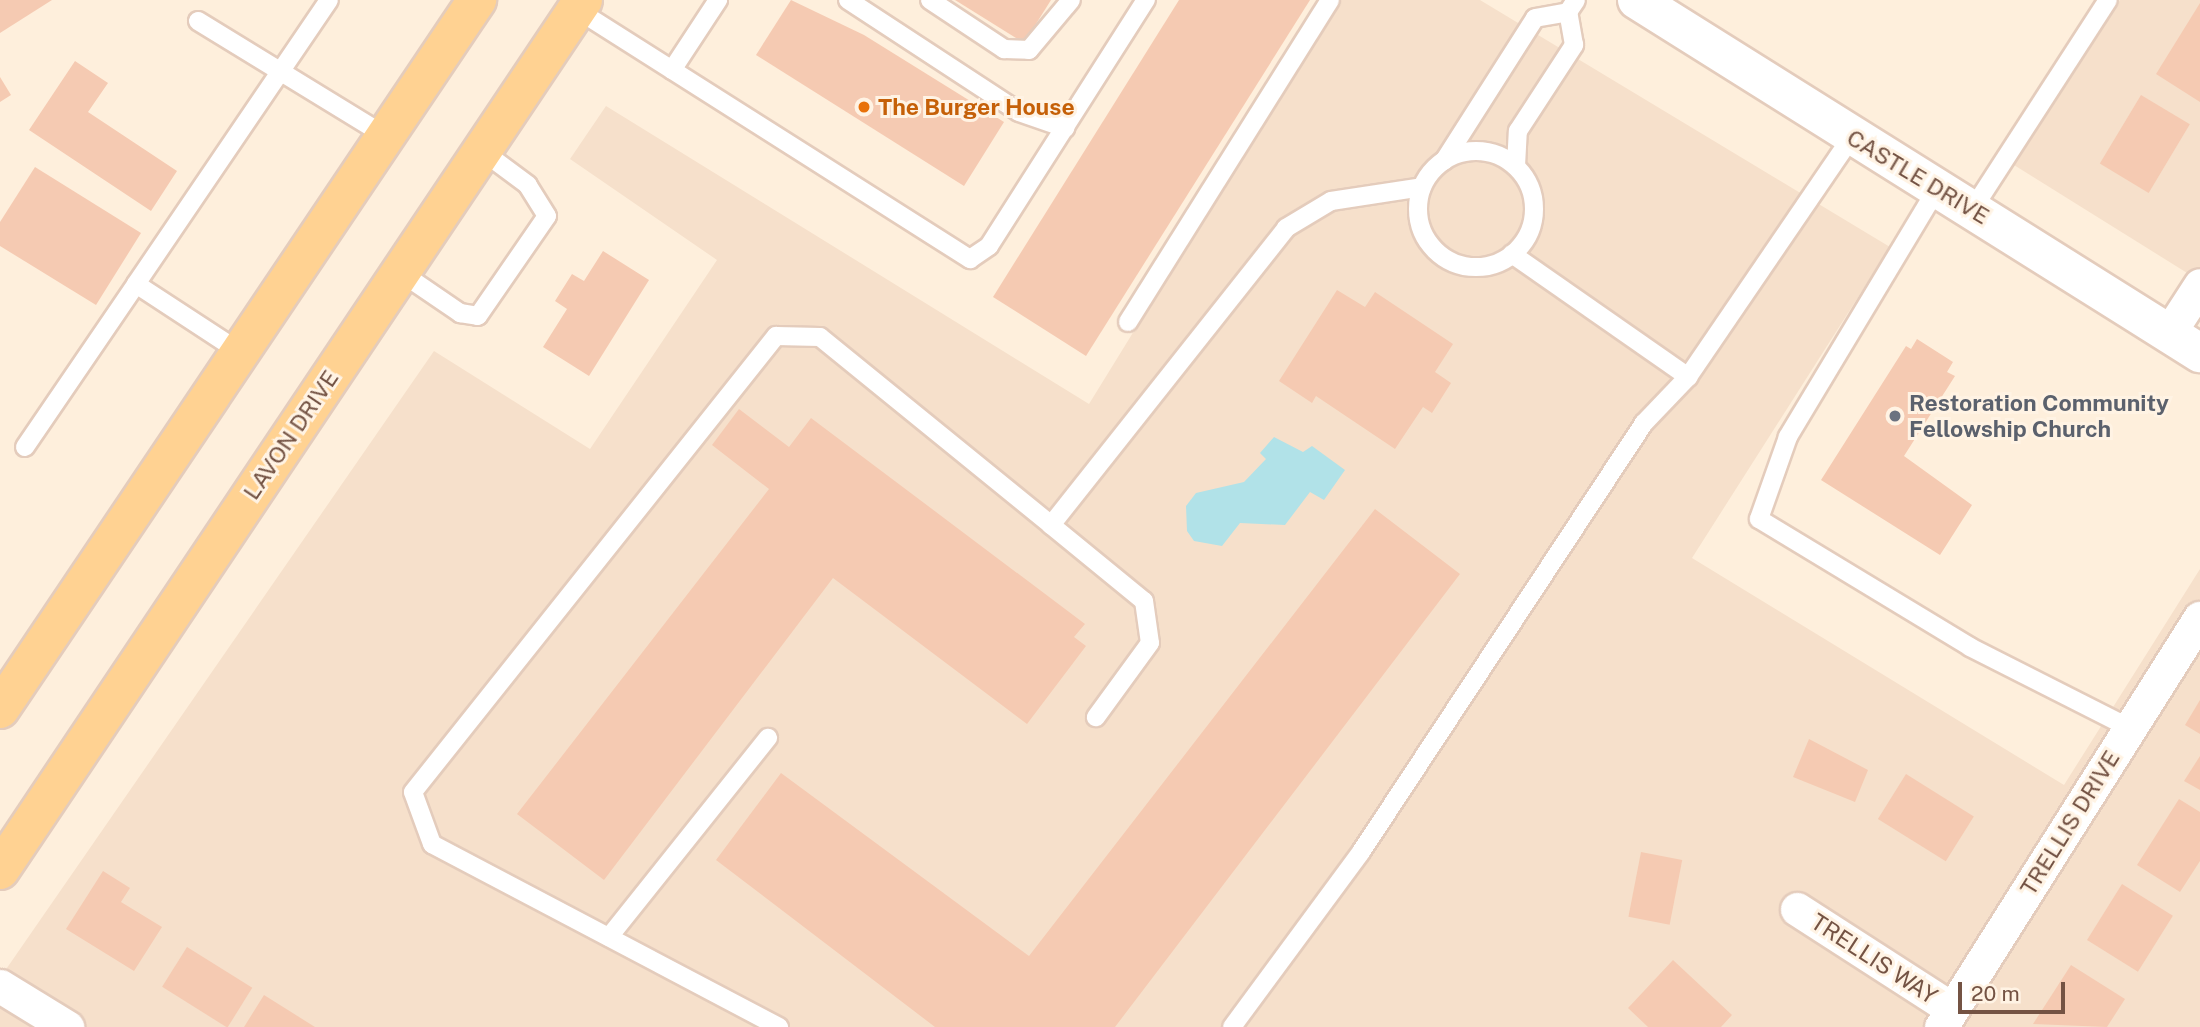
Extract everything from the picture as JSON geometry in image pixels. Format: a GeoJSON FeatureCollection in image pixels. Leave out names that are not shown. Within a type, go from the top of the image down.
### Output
{"type":"FeatureCollection","features":[{"type":"Feature","properties":{"kind":"main road"},"geometry":{"type":"LineString","coordinates":[[6,687],[240,352],[477,0]]}},
{"type":"Feature","properties":{"kind":"main road","name":"CASTLE DRIVE"},"geometry":{"type":"LineString","coordinates":[[1637,0],[2184,343]]}},
{"type":"Feature","properties":{"kind":"main road","name":"LAVON DRIVE"},"geometry":{"type":"LineString","coordinates":[[0,870],[579,5]]}},
{"type":"Feature","properties":{"kind":"street"},"geometry":{"type":"LineString","coordinates":[[2184,343],[2200,285]]}},
{"type":"Feature","properties":{"kind":"street","name":"TRELLIS DRIVE"},"geometry":{"type":"LineString","coordinates":[[1946,1018],[2200,618]]}},
{"type":"Feature","properties":{"kind":"street","name":"TRELLIS WAY"},"geometry":{"type":"LineString","coordinates":[[1797,909],[1946,1018]]}},
{"type":"Feature","properties":{"kind":"street"},"geometry":{"type":"LineString","coordinates":[[0,986],[67,1027]]}},
{"type":"Feature","properties":{"kind":"lane"},"geometry":{"type":"LineString","coordinates":[[25,447],[329,0]]}},
{"type":"Feature","properties":{"kind":"lane"},"geometry":{"type":"LineString","coordinates":[[672,70],[718,0]]}},
{"type":"Feature","properties":{"kind":"lane"},"geometry":{"type":"LineString","coordinates":[[848,0],[1019,112],[1065,128]]}},
{"type":"Feature","properties":{"kind":"lane"},"geometry":{"type":"LineString","coordinates":[[930,0],[1004,49],[1029,50],[1071,0]]}},
{"type":"Feature","properties":{"kind":"lane"},"geometry":{"type":"LineString","coordinates":[[579,5],[672,70],[970,259],[989,246],[1146,0]]}},
{"type":"Feature","properties":{"kind":"lane"},"geometry":{"type":"LineString","coordinates":[[1128,322],[1330,0]]}},
{"type":"Feature","properties":{"kind":"lane"},"geometry":{"type":"LineString","coordinates":[[1972,210],[2108,0]]}},
{"type":"Feature","properties":{"kind":"lane"},"geometry":{"type":"LineString","coordinates":[[1572,6],[1574,45],[1518,131],[1516,166],[1534,201],[1526,240],[1512,254],[1476,267],[1439,254],[1420,223],[1422,187],[1444,161],[1535,18],[1572,6]]}},
{"type":"Feature","properties":{"kind":"lane"},"geometry":{"type":"LineString","coordinates":[[198,21],[386,136]]}},
{"type":"Feature","properties":{"kind":"lane"},"geometry":{"type":"LineString","coordinates":[[1232,1027],[1361,852],[1644,423],[1688,377],[1852,137]]}},
{"type":"Feature","properties":{"kind":"lane"},"geometry":{"type":"LineString","coordinates":[[400,272],[460,313],[478,316],[533,237],[547,216],[541,201],[482,151]]}},
{"type":"Feature","properties":{"kind":"lane"},"geometry":{"type":"LineString","coordinates":[[1444,161],[1480,151],[1516,166]]}},
{"type":"Feature","properties":{"kind":"lane"},"geometry":{"type":"LineString","coordinates":[[1051,525],[1286,228],[1331,201],[1422,187]]}},
{"type":"Feature","properties":{"kind":"lane"},"geometry":{"type":"LineString","coordinates":[[1938,187],[1788,437],[1759,519],[1970,647],[2130,728]]}},
{"type":"Feature","properties":{"kind":"lane"},"geometry":{"type":"LineString","coordinates":[[1512,254],[1688,377]]}},
{"type":"Feature","properties":{"kind":"lane"},"geometry":{"type":"LineString","coordinates":[[136,284],[240,352]]}},
{"type":"Feature","properties":{"kind":"lane"},"geometry":{"type":"LineString","coordinates":[[779,1027],[432,844],[414,792],[776,336],[820,337],[1144,601],[1150,643],[1096,717]]}},
{"type":"Feature","properties":{"kind":"lane"},"geometry":{"type":"LineString","coordinates":[[609,937],[768,738]]}},
{"type":"Feature","properties":{"kind":"shaded area"},"geometry":{"type":"Polygon","coordinates":[[[1338,0],[1480,0],[1890,247],[1692,558],[2064,785],[2200,569],[2200,1027],[0,1027],[0,978],[434,351],[590,449],[717,260],[570,159],[606,106],[1089,404],[1338,0]]]}},
{"type":"Feature","properties":{"kind":"shaded area"},"geometry":{"type":"Polygon","coordinates":[[[2120,0],[2200,0],[2200,281],[2014,165],[2120,0]]]}},
{"type":"Feature","properties":{"kind":"water"},"geometry":{"type":"Polygon","coordinates":[[[1274,437],[1303,452],[1312,446],[1345,470],[1324,500],[1310,492],[1285,525],[1240,523],[1222,546],[1194,541],[1187,531],[1186,506],[1196,493],[1244,482],[1266,459],[1260,453],[1274,437]]]}},
{"type":"Feature","properties":{"kind":"building"},"geometry":{"type":"Polygon","coordinates":[[[0,0],[52,0],[0,33],[0,0]]]}},
{"type":"Feature","properties":{"kind":"building"},"geometry":{"type":"Polygon","coordinates":[[[791,0],[864,35],[1004,122],[964,186],[756,55],[791,0]]]}},
{"type":"Feature","properties":{"kind":"building"},"geometry":{"type":"Polygon","coordinates":[[[955,0],[1051,0],[1024,43],[955,0]]]}},
{"type":"Feature","properties":{"kind":"building"},"geometry":{"type":"Polygon","coordinates":[[[1179,0],[1310,0],[1086,356],[993,297],[1179,0]]]}},
{"type":"Feature","properties":{"kind":"building"},"geometry":{"type":"Polygon","coordinates":[[[2200,3],[2200,102],[2156,74],[2200,3]]]}},
{"type":"Feature","properties":{"kind":"building"},"geometry":{"type":"Polygon","coordinates":[[[75,61],[108,83],[88,112],[177,171],[151,211],[29,130],[75,61]]]}},
{"type":"Feature","properties":{"kind":"building"},"geometry":{"type":"Polygon","coordinates":[[[0,77],[11,95],[0,102],[0,77]]]}},
{"type":"Feature","properties":{"kind":"building"},"geometry":{"type":"Polygon","coordinates":[[[2141,95],[2190,124],[2149,193],[2100,164],[2141,95]]]}},
{"type":"Feature","properties":{"kind":"building"},"geometry":{"type":"Polygon","coordinates":[[[35,167],[141,233],[96,305],[0,246],[0,222],[35,167]]]}},
{"type":"Feature","properties":{"kind":"building"},"geometry":{"type":"Polygon","coordinates":[[[603,251],[649,280],[589,376],[543,347],[567,309],[555,301],[572,274],[584,281],[603,251]]]}},
{"type":"Feature","properties":{"kind":"building"},"geometry":{"type":"Polygon","coordinates":[[[1337,290],[1365,307],[1375,292],[1453,344],[1435,372],[1451,383],[1432,413],[1423,407],[1395,449],[1316,396],[1312,403],[1279,381],[1337,290]]]}},
{"type":"Feature","properties":{"kind":"building","name":"Restoration Community Fellowship Church"},"geometry":{"type":"Polygon","coordinates":[[[1917,339],[1953,362],[1947,372],[1955,376],[1904,456],[1972,505],[1940,555],[1821,480],[1906,346],[1911,349],[1917,339]]]}},
{"type":"Feature","properties":{"kind":"building"},"geometry":{"type":"Polygon","coordinates":[[[739,409],[789,447],[811,418],[1085,624],[1074,637],[1086,646],[1027,724],[833,578],[604,880],[517,814],[769,489],[712,445],[739,409]]]}},
{"type":"Feature","properties":{"kind":"building"},"geometry":{"type":"Polygon","coordinates":[[[1375,509],[1460,574],[1115,1027],[935,1027],[716,860],[781,773],[1029,956],[1375,509]]]}},
{"type":"Feature","properties":{"kind":"building"},"geometry":{"type":"Polygon","coordinates":[[[2200,700],[2200,734],[2185,725],[2200,700]]]}},
{"type":"Feature","properties":{"kind":"building"},"geometry":{"type":"Polygon","coordinates":[[[1809,739],[1868,770],[1855,802],[1793,777],[1809,739]]]}},
{"type":"Feature","properties":{"kind":"building"},"geometry":{"type":"Polygon","coordinates":[[[2200,756],[2200,790],[2184,781],[2200,756]]]}},
{"type":"Feature","properties":{"kind":"building"},"geometry":{"type":"Polygon","coordinates":[[[1906,774],[1974,816],[1946,861],[1878,819],[1906,774]]]}},
{"type":"Feature","properties":{"kind":"building"},"geometry":{"type":"Polygon","coordinates":[[[2179,799],[2200,812],[2200,861],[2180,892],[2137,865],[2179,799]]]}},
{"type":"Feature","properties":{"kind":"building"},"geometry":{"type":"Polygon","coordinates":[[[1641,852],[1682,860],[1670,925],[1628,917],[1641,852]]]}},
{"type":"Feature","properties":{"kind":"building"},"geometry":{"type":"Polygon","coordinates":[[[103,871],[130,888],[121,902],[162,927],[134,971],[66,929],[103,871]]]}},
{"type":"Feature","properties":{"kind":"building"},"geometry":{"type":"Polygon","coordinates":[[[2122,884],[2173,916],[2138,972],[2087,940],[2122,884]]]}},
{"type":"Feature","properties":{"kind":"building"},"geometry":{"type":"Polygon","coordinates":[[[187,947],[252,988],[226,1027],[162,987],[187,947]]]}},
{"type":"Feature","properties":{"kind":"building"},"geometry":{"type":"Polygon","coordinates":[[[1673,960],[1732,1015],[1721,1027],[1648,1027],[1628,1008],[1673,960]]]}},
{"type":"Feature","properties":{"kind":"building"},"geometry":{"type":"Polygon","coordinates":[[[2071,965],[2125,999],[2107,1027],[2033,1024],[2071,965]]]}},
{"type":"Feature","properties":{"kind":"building"},"geometry":{"type":"Polygon","coordinates":[[[264,995],[315,1027],[244,1027],[264,995]]]}},
{"type":"Feature","properties":{"kind":"place","name":"The Burger House"},"geometry":{"type":"Point","coordinates":[864,107]}},
{"type":"Feature","properties":{"kind":"place","name":"Restoration Community Fellowship Church"},"geometry":{"type":"Point","coordinates":[1895,416]}}]}
